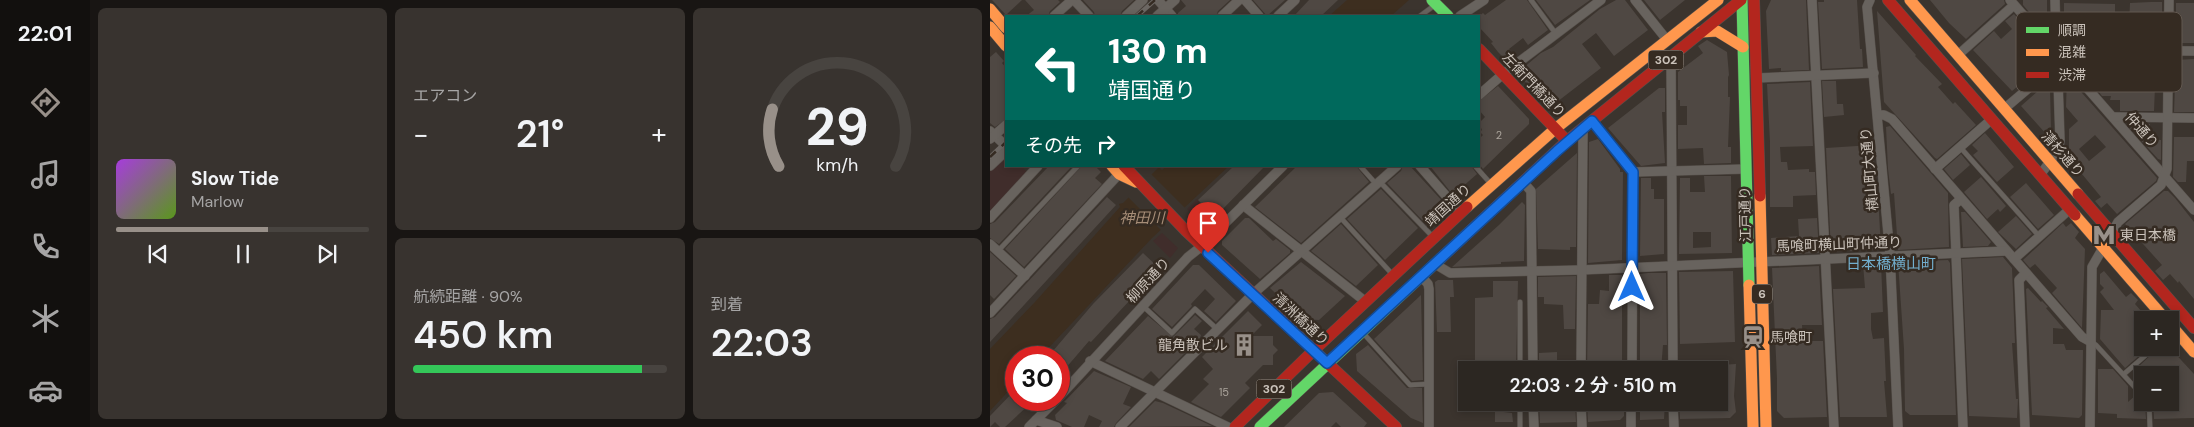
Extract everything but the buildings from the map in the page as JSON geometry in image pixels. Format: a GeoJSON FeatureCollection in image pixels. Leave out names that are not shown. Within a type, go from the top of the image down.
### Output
{"type":"FeatureCollection","features":[{"type":"Feature","properties":{"kind":"main road","name":"靖国通り"},"geometry":{"type":"LineString","coordinates":[[1235,427],[1461,212],[1555,129],[1718,0]]}},
{"type":"Feature","properties":{"kind":"main road","name":"302"},"geometry":{"type":"LineString","coordinates":[[1264,425],[1327,363],[1587,124],[1742,0]]}},
{"type":"Feature","properties":{"kind":"main road","name":"江戸通り"},"geometry":{"type":"LineString","coordinates":[[1742,0],[1753,427]]}},
{"type":"Feature","properties":{"kind":"main road","name":"江戸通り"},"geometry":{"type":"LineString","coordinates":[[1754,0],[1766,427]]}},
{"type":"Feature","properties":{"kind":"main road"},"geometry":{"type":"LineString","coordinates":[[1888,0],[2158,311]]}},
{"type":"Feature","properties":{"kind":"main road","name":"清杉通り"},"geometry":{"type":"LineString","coordinates":[[1910,0],[2194,328]]}},
{"type":"Feature","properties":{"kind":"main road"},"geometry":{"type":"LineString","coordinates":[[1434,2],[1447,15]]}},
{"type":"Feature","properties":{"kind":"main road"},"geometry":{"type":"LineString","coordinates":[[990,9],[1005,27]]}},
{"type":"Feature","properties":{"kind":"main road"},"geometry":{"type":"LineString","coordinates":[[990,27],[1005,45]]}},
{"type":"Feature","properties":{"kind":"main road"},"geometry":{"type":"LineString","coordinates":[[1701,32],[1717,31],[1743,47]]}},
{"type":"Feature","properties":{"kind":"main road","name":"左衛門橋通り"},"geometry":{"type":"LineString","coordinates":[[1480,50],[1567,142]]}},
{"type":"Feature","properties":{"kind":"main road","name":"清洲橋通り"},"geometry":{"type":"LineString","coordinates":[[1119,168],[1138,182],[1186,231],[1396,427]]}},
{"type":"Feature","properties":{"kind":"main road"},"geometry":{"type":"LineString","coordinates":[[2179,336],[2194,352]]}},
{"type":"Feature","properties":{"kind":"street"},"geometry":{"type":"LineString","coordinates":[[1055,15],[1073,0],[1088,15]]}},
{"type":"Feature","properties":{"kind":"street"},"geometry":{"type":"LineString","coordinates":[[1127,15],[1144,0]]}},
{"type":"Feature","properties":{"kind":"street"},"geometry":{"type":"LineString","coordinates":[[1158,0],[1171,15]]}},
{"type":"Feature","properties":{"kind":"street"},"geometry":{"type":"LineString","coordinates":[[1158,15],[1175,0]]}},
{"type":"Feature","properties":{"kind":"street"},"geometry":{"type":"LineString","coordinates":[[1223,15],[1239,0]]}},
{"type":"Feature","properties":{"kind":"street"},"geometry":{"type":"LineString","coordinates":[[1245,0],[1258,15]]}},
{"type":"Feature","properties":{"kind":"street"},"geometry":{"type":"LineString","coordinates":[[1279,15],[1295,0]]}},
{"type":"Feature","properties":{"kind":"street"},"geometry":{"type":"LineString","coordinates":[[1462,15],[1484,0]]}},
{"type":"Feature","properties":{"kind":"street"},"geometry":{"type":"LineString","coordinates":[[1480,94],[1503,74],[1601,0]]}},
{"type":"Feature","properties":{"kind":"street"},"geometry":{"type":"LineString","coordinates":[[1635,0],[1667,40]]}},
{"type":"Feature","properties":{"kind":"street"},"geometry":{"type":"LineString","coordinates":[[1812,0],[1834,427]]}},
{"type":"Feature","properties":{"kind":"street","name":"横山町大通り"},"geometry":{"type":"LineString","coordinates":[[1870,0],[1867,7],[1890,255],[1898,427]]}},
{"type":"Feature","properties":{"kind":"street"},"geometry":{"type":"LineString","coordinates":[[1958,55],[2012,2]]}},
{"type":"Feature","properties":{"kind":"street","name":"仲通り"},"geometry":{"type":"LineString","coordinates":[[2012,2],[2021,12]]}},
{"type":"Feature","properties":{"kind":"street"},"geometry":{"type":"LineString","coordinates":[[1671,56],[1673,361]]}},
{"type":"Feature","properties":{"kind":"street"},"geometry":{"type":"LineString","coordinates":[[1757,78],[1874,74]]}},
{"type":"Feature","properties":{"kind":"street"},"geometry":{"type":"LineString","coordinates":[[2004,109],[2024,92]]}},
{"type":"Feature","properties":{"kind":"street"},"geometry":{"type":"LineString","coordinates":[[2040,175],[2058,152],[2060,141],[2058,92]]}},
{"type":"Feature","properties":{"kind":"street","name":"仲通り"},"geometry":{"type":"LineString","coordinates":[[2090,92],[2194,210]]}},
{"type":"Feature","properties":{"kind":"street"},"geometry":{"type":"LineString","coordinates":[[2090,427],[2092,267],[2118,222],[2162,185],[2166,169],[2167,92]]}},
{"type":"Feature","properties":{"kind":"street"},"geometry":{"type":"LineString","coordinates":[[1878,116],[1884,115],[1892,119],[2082,337],[2091,342]]}},
{"type":"Feature","properties":{"kind":"street"},"geometry":{"type":"LineString","coordinates":[[2112,117],[2194,118]]}},
{"type":"Feature","properties":{"kind":"street"},"geometry":{"type":"LineString","coordinates":[[1935,169],[1992,119]]}},
{"type":"Feature","properties":{"kind":"street"},"geometry":{"type":"LineString","coordinates":[[1587,124],[1633,172],[1632,361]]}},
{"type":"Feature","properties":{"kind":"street"},"geometry":{"type":"LineString","coordinates":[[1581,361],[1581,270],[1587,124]]}},
{"type":"Feature","properties":{"kind":"street"},"geometry":{"type":"LineString","coordinates":[[1005,126],[992,135],[1005,145]]}},
{"type":"Feature","properties":{"kind":"street"},"geometry":{"type":"LineString","coordinates":[[990,166],[1005,152]]}},
{"type":"Feature","properties":{"kind":"street","name":"柳原通り"},"geometry":{"type":"LineString","coordinates":[[1070,384],[1188,257],[1202,246],[1282,167]]}},
{"type":"Feature","properties":{"kind":"street"},"geometry":{"type":"LineString","coordinates":[[1120,427],[1253,294],[1396,167]]}},
{"type":"Feature","properties":{"kind":"street"},"geometry":{"type":"LineString","coordinates":[[1421,167],[1461,212]]}},
{"type":"Feature","properties":{"kind":"street"},"geometry":{"type":"LineString","coordinates":[[990,218],[1032,168]]}},
{"type":"Feature","properties":{"kind":"street"},"geometry":{"type":"LineString","coordinates":[[990,313],[1025,276],[1119,168]]}},
{"type":"Feature","properties":{"kind":"street"},"geometry":{"type":"LineString","coordinates":[[1633,172],[1746,169]]}},
{"type":"Feature","properties":{"kind":"street"},"geometry":{"type":"LineString","coordinates":[[1523,182],[1531,191],[1533,361]]}},
{"type":"Feature","properties":{"kind":"street"},"geometry":{"type":"LineString","coordinates":[[1961,199],[1954,205],[1963,427]]}},
{"type":"Feature","properties":{"kind":"street"},"geometry":{"type":"LineString","coordinates":[[1243,205],[1366,302]]}},
{"type":"Feature","properties":{"kind":"street"},"geometry":{"type":"LineString","coordinates":[[2014,259],[2070,210]]}},
{"type":"Feature","properties":{"kind":"street"},"geometry":{"type":"LineString","coordinates":[[990,244],[1025,276]]}},
{"type":"Feature","properties":{"kind":"street","name":"馬喰町横山町仲通り"},"geometry":{"type":"LineString","coordinates":[[1435,264],[1450,273],[1581,270],[1748,260],[2006,251]]}},
{"type":"Feature","properties":{"kind":"street"},"geometry":{"type":"LineString","coordinates":[[2025,427],[2019,280],[2026,273]]}},
{"type":"Feature","properties":{"kind":"street"},"geometry":{"type":"LineString","coordinates":[[1421,276],[1429,288],[1429,427]]}},
{"type":"Feature","properties":{"kind":"street"},"geometry":{"type":"LineString","coordinates":[[1090,361],[1228,427]]}},
{"type":"Feature","properties":{"kind":"street"},"geometry":{"type":"LineString","coordinates":[[1029,427],[1045,411]]}},
{"type":"Feature","properties":{"kind":"street"},"geometry":{"type":"LineString","coordinates":[[1534,411],[1534,427]]}},
{"type":"Feature","properties":{"kind":"street"},"geometry":{"type":"LineString","coordinates":[[1582,411],[1582,427]]}},
{"type":"Feature","properties":{"kind":"street"},"geometry":{"type":"LineString","coordinates":[[1631,411],[1631,427]]}},
{"type":"Feature","properties":{"kind":"street"},"geometry":{"type":"LineString","coordinates":[[1673,411],[1674,427]]}},
{"type":"Feature","properties":{"kind":"street"},"geometry":{"type":"LineString","coordinates":[[1036,420],[1057,427]]}},
{"type":"Feature","properties":{"kind":"lane"},"geometry":{"type":"LineString","coordinates":[[1531,0],[1556,34]]}},
{"type":"Feature","properties":{"kind":"lane"},"geometry":{"type":"LineString","coordinates":[[1421,15],[1434,2]]}},
{"type":"Feature","properties":{"kind":"lane"},"geometry":{"type":"LineString","coordinates":[[1960,147],[2039,236]]}},
{"type":"Feature","properties":{"kind":"lane"},"geometry":{"type":"LineString","coordinates":[[998,250],[1077,167]]}},
{"type":"Feature","properties":{"kind":"lane"},"geometry":{"type":"LineString","coordinates":[[1361,167],[1434,238]]}},
{"type":"Feature","properties":{"kind":"lane"},"geometry":{"type":"LineString","coordinates":[[1476,167],[1492,185]]}},
{"type":"Feature","properties":{"kind":"lane"},"geometry":{"type":"LineString","coordinates":[[1340,218],[1394,275]]}},
{"type":"Feature","properties":{"kind":"lane"},"geometry":{"type":"LineString","coordinates":[[1520,302],[1520,361]]}},
{"type":"Feature","properties":{"kind":"lane"},"geometry":{"type":"LineString","coordinates":[[1142,305],[1172,332],[1195,309],[1217,330]]}},
{"type":"Feature","properties":{"kind":"lane"},"geometry":{"type":"LineString","coordinates":[[1362,331],[1410,385],[1429,384]]}},
{"type":"Feature","properties":{"kind":"lane"},"geometry":{"type":"LineString","coordinates":[[2091,342],[2134,386]]}},
{"type":"Feature","properties":{"kind":"lane"},"geometry":{"type":"LineString","coordinates":[[2124,374],[2145,356]]}},
{"type":"Feature","properties":{"kind":"lane"},"geometry":{"type":"LineString","coordinates":[[1520,411],[1520,427]]}},
{"type":"Feature","properties":{"kind":"lane"},"geometry":{"type":"LineString","coordinates":[[2149,411],[2150,427]]}},
{"type":"Feature","properties":{"kind":"shaded area"},"geometry":{"type":"Polygon","coordinates":[[[1005,156],[1005,167],[1022,167],[1027,172],[990,213],[990,169],[1005,156]]]}},
{"type":"Feature","properties":{"kind":"shaded area"},"geometry":{"type":"Polygon","coordinates":[[[1197,199],[1213,216],[1203,226],[1187,209],[1197,199]]]}},
{"type":"Feature","properties":{"kind":"shaded area"},"geometry":{"type":"Polygon","coordinates":[[[1162,233],[1178,248],[1170,258],[1153,241],[1162,233]]]}},
{"type":"Feature","properties":{"kind":"water"},"geometry":{"type":"Polygon","coordinates":[[[1347,0],[1409,0],[1392,15],[1330,15],[1347,0]]]}},
{"type":"Feature","properties":{"kind":"water","name":"神田川"},"geometry":{"type":"Polygon","coordinates":[[[1159,167],[1162,170],[1166,167],[1228,167],[1152,238],[1050,346],[1005,346],[1005,395],[990,411],[990,349],[1120,207],[1119,204],[1123,203],[1159,167]]]}},
{"type":"Feature","properties":{"kind":"pier"},"geometry":{"type":"Polygon","coordinates":[[[1150,173],[1185,208],[1162,231],[1127,196],[1150,173]]]}},
{"type":"Feature","properties":{"kind":"railway"},"geometry":{"type":"LineString","coordinates":[[1138,15],[1155,0]]}},
{"type":"Feature","properties":{"kind":"railway"},"geometry":{"type":"LineString","coordinates":[[990,157],[1005,143]]}},
{"type":"Feature","properties":{"kind":"traffic: fast"},"geometry":{"type":"LineString","coordinates":[[1432,0],[1447,15]]}},
{"type":"Feature","properties":{"kind":"traffic: fast"},"geometry":{"type":"LineString","coordinates":[[1742,0],[1749,285]]}},
{"type":"Feature","properties":{"kind":"traffic: fast"},"geometry":{"type":"LineString","coordinates":[[1260,427],[1441,258]]}},
{"type":"Feature","properties":{"kind":"traffic: slow"},"geometry":{"type":"LineString","coordinates":[[1467,207],[1555,129],[1718,0]]}},
{"type":"Feature","properties":{"kind":"traffic: slow"},"geometry":{"type":"LineString","coordinates":[[1910,0],[2078,194]]}},
{"type":"Feature","properties":{"kind":"traffic: slow"},"geometry":{"type":"LineString","coordinates":[[990,9],[1005,27]]}},
{"type":"Feature","properties":{"kind":"traffic: slow"},"geometry":{"type":"LineString","coordinates":[[990,27],[1005,45]]}},
{"type":"Feature","properties":{"kind":"traffic: slow"},"geometry":{"type":"LineString","coordinates":[[1701,32],[1717,31],[1743,47]]}},
{"type":"Feature","properties":{"kind":"traffic: slow"},"geometry":{"type":"LineString","coordinates":[[1113,167],[1119,174],[1136,182]]}},
{"type":"Feature","properties":{"kind":"traffic: slow"},"geometry":{"type":"LineString","coordinates":[[1760,196],[1766,427]]}},
{"type":"Feature","properties":{"kind":"traffic: slow"},"geometry":{"type":"LineString","coordinates":[[2075,215],[2158,311]]}},
{"type":"Feature","properties":{"kind":"traffic: slow"},"geometry":{"type":"LineString","coordinates":[[1749,285],[1753,427]]}},
{"type":"Feature","properties":{"kind":"traffic: slow"},"geometry":{"type":"LineString","coordinates":[[2179,334],[2194,352]]}},
{"type":"Feature","properties":{"kind":"traffic: jam"},"geometry":{"type":"LineString","coordinates":[[1441,258],[1567,141],[1741,0]]}},
{"type":"Feature","properties":{"kind":"traffic: jam"},"geometry":{"type":"LineString","coordinates":[[1754,0],[1760,196]]}},
{"type":"Feature","properties":{"kind":"traffic: jam"},"geometry":{"type":"LineString","coordinates":[[1888,0],[2075,215]]}},
{"type":"Feature","properties":{"kind":"traffic: jam"},"geometry":{"type":"LineString","coordinates":[[1480,50],[1567,141]]}},
{"type":"Feature","properties":{"kind":"traffic: jam"},"geometry":{"type":"LineString","coordinates":[[1125,167],[1186,231],[1396,427]]}},
{"type":"Feature","properties":{"kind":"traffic: jam"},"geometry":{"type":"LineString","coordinates":[[2078,194],[2194,328]]}},
{"type":"Feature","properties":{"kind":"traffic: jam"},"geometry":{"type":"LineString","coordinates":[[1235,427],[1467,207]]}},
{"type":"Feature","properties":{"kind":"place","name":"東日本橋"},"geometry":{"type":"Point","coordinates":[2104,235]}},
{"type":"Feature","properties":{"kind":"place","name":"馬喰町"},"geometry":{"type":"Point","coordinates":[1753,337]}},
{"type":"Feature","properties":{"kind":"place","name":"龍角散ビル"},"geometry":{"type":"Point","coordinates":[1244,345]}},
{"type":"Feature","properties":{"kind":"district","name":"日本橋横山町"},"geometry":{"type":"Point","coordinates":[1891,264]}},
{"type":"Feature","properties":{"kind":"route"},"geometry":{"type":"LineString","coordinates":[[1208,253],[1327,363],[1592,121],[1633,172],[1632,287]]}}]}
